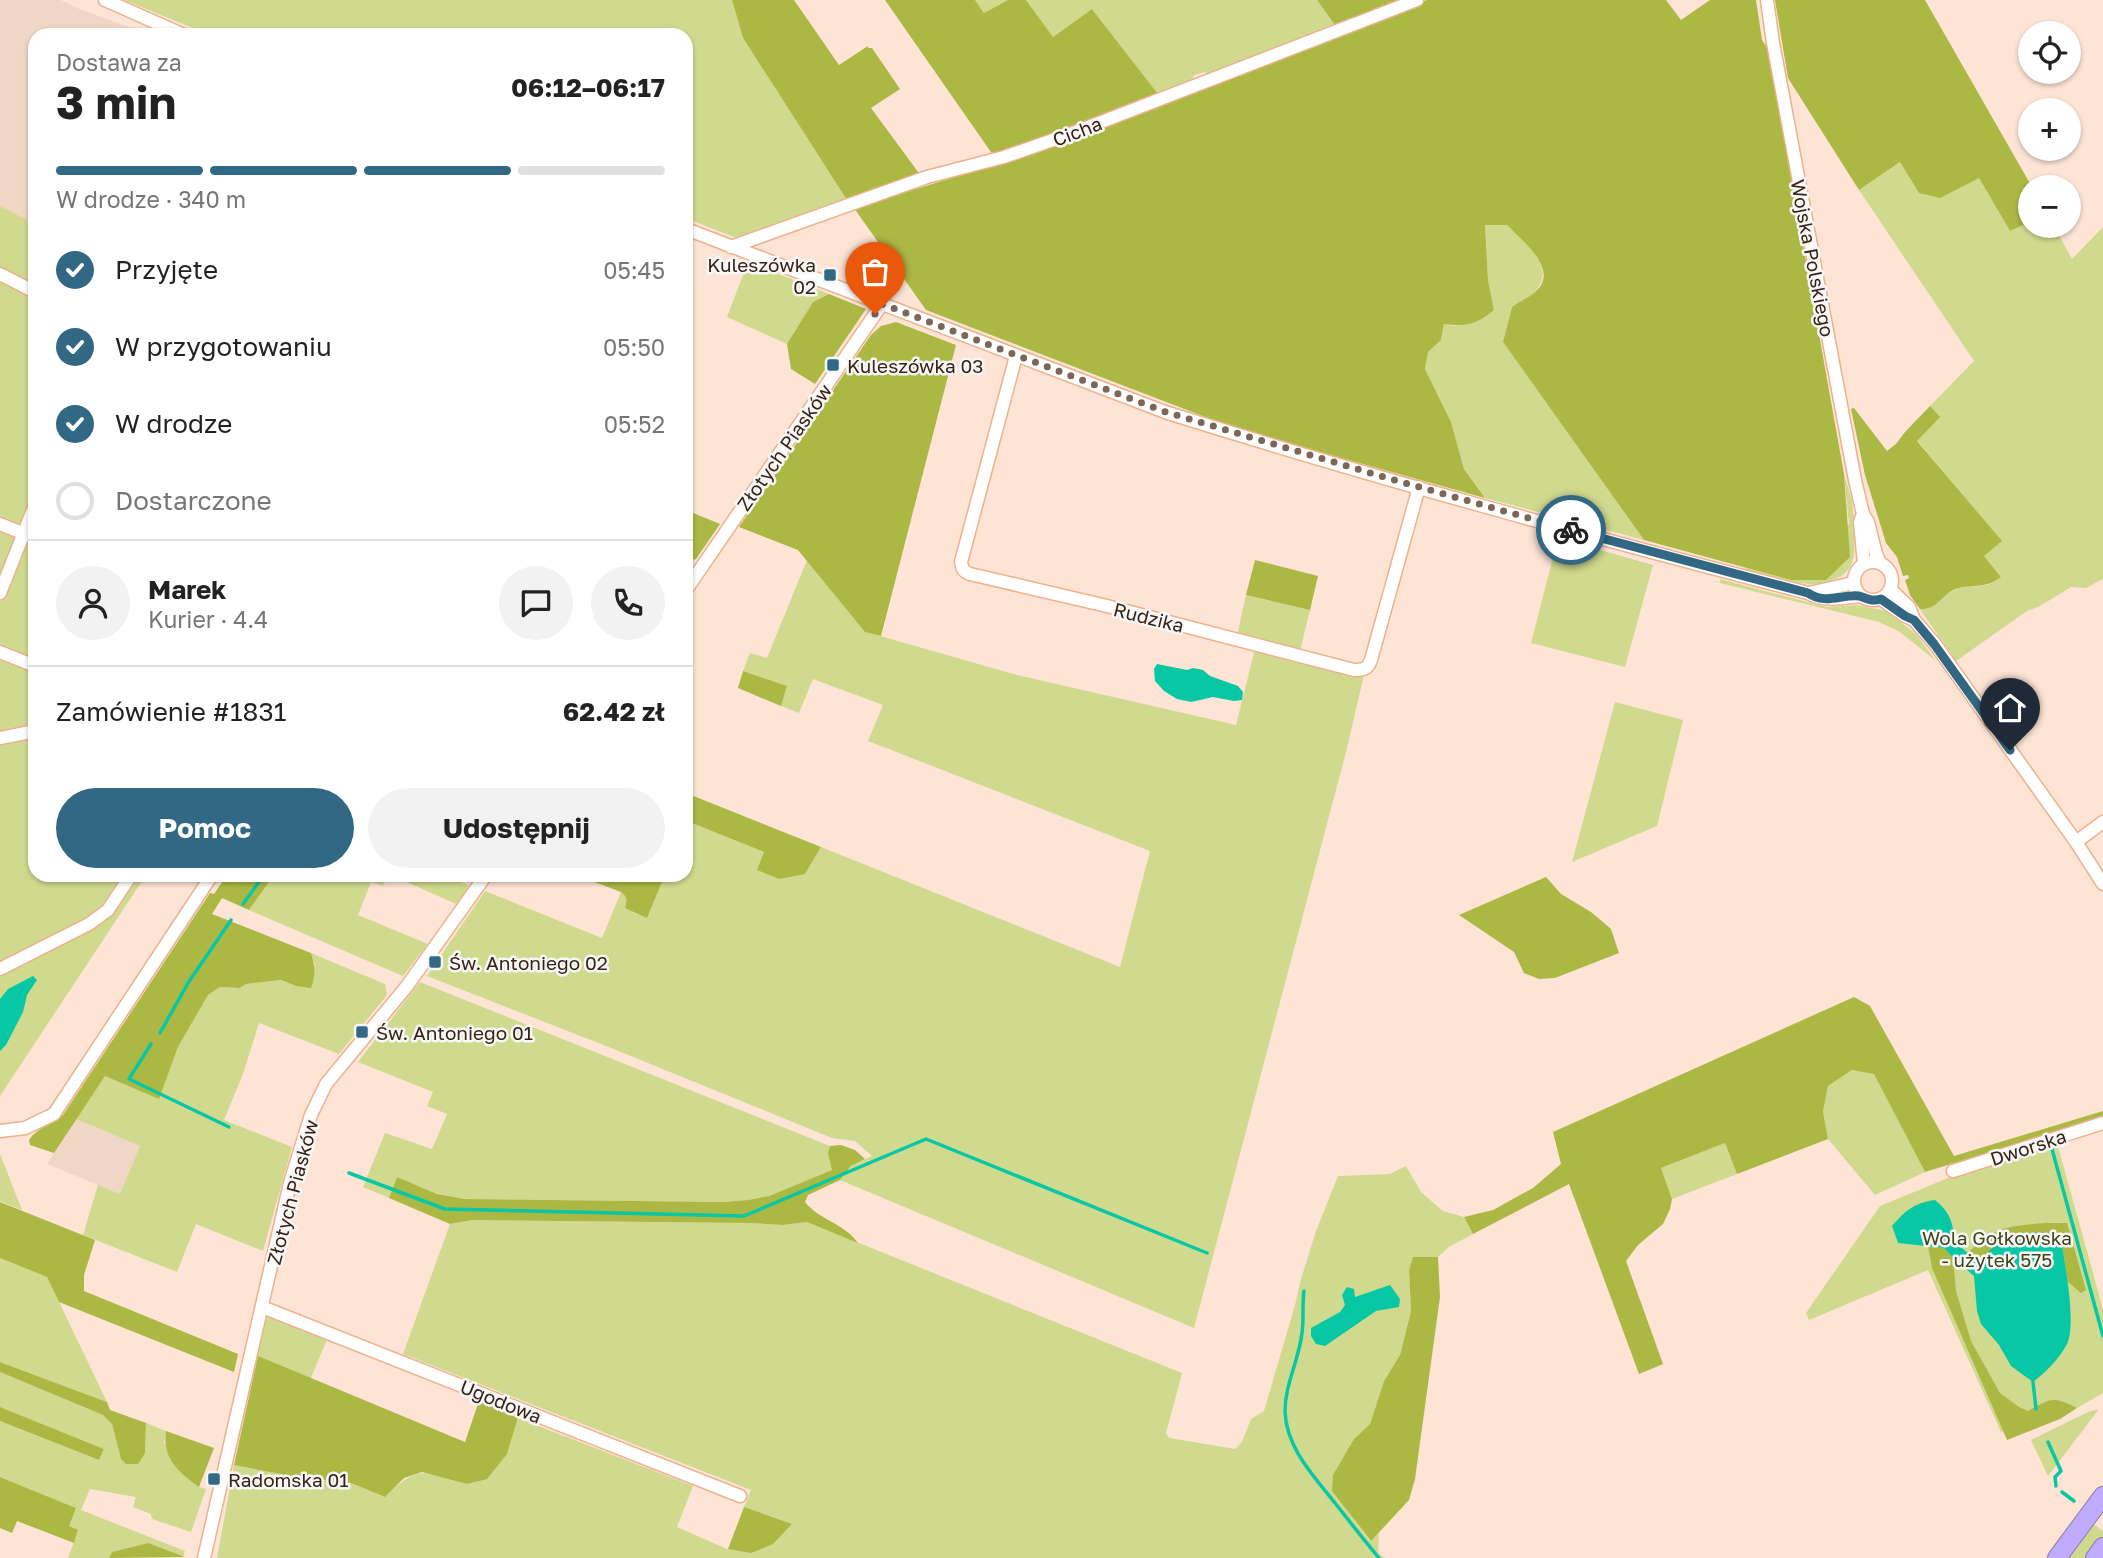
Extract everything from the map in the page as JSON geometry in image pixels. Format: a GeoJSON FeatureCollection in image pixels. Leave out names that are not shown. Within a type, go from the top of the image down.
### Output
{"type":"FeatureCollection","features":[{"type":"Feature","properties":{"kind":"highway"},"geometry":{"type":"LineString","coordinates":[[2057,1558],[2103,1496]]}},
{"type":"Feature","properties":{"kind":"highway"},"geometry":{"type":"LineString","coordinates":[[2095,1558],[2103,1547]]}},
{"type":"Feature","properties":{"kind":"street"},"geometry":{"type":"LineString","coordinates":[[105,0],[168,28]]}},
{"type":"Feature","properties":{"kind":"street","name":"Cicha"},"geometry":{"type":"LineString","coordinates":[[731,247],[927,177],[1004,157],[1059,138],[1417,0]]}},
{"type":"Feature","properties":{"kind":"street","name":"Wojska Polskiego"},"geometry":{"type":"LineString","coordinates":[[1767,0],[1863,514],[1881,564]]}},
{"type":"Feature","properties":{"kind":"street"},"geometry":{"type":"LineString","coordinates":[[693,232],[1166,412],[1419,487],[1808,593],[1814,597],[1860,596],[1870,601],[1881,599],[1890,589],[1892,576],[1889,571],[1875,562],[1864,564],[1856,571],[1853,583],[1860,596]]}},
{"type":"Feature","properties":{"kind":"street"},"geometry":{"type":"LineString","coordinates":[[0,274],[28,288]]}},
{"type":"Feature","properties":{"kind":"street","name":"Złotych Piasków"},"geometry":{"type":"LineString","coordinates":[[693,580],[882,304]]}},
{"type":"Feature","properties":{"kind":"street","name":"Rudzika"},"geometry":{"type":"LineString","coordinates":[[1016,356],[961,562],[962,568],[970,574],[1362,670],[1371,660],[1419,487]]}},
{"type":"Feature","properties":{"kind":"street","name":"Wojska Polskiego"},"geometry":{"type":"LineString","coordinates":[[1863,514],[1860,522],[1864,564]]}},
{"type":"Feature","properties":{"kind":"street"},"geometry":{"type":"LineString","coordinates":[[0,524],[28,536]]}},
{"type":"Feature","properties":{"kind":"street"},"geometry":{"type":"LineString","coordinates":[[0,593],[28,538]]}},
{"type":"Feature","properties":{"kind":"street"},"geometry":{"type":"LineString","coordinates":[[1808,593],[1853,583]]}},
{"type":"Feature","properties":{"kind":"street"},"geometry":{"type":"LineString","coordinates":[[1890,589],[1909,607],[1914,620],[2076,842],[2103,884]]}},
{"type":"Feature","properties":{"kind":"street"},"geometry":{"type":"LineString","coordinates":[[1881,599],[1914,620]]}},
{"type":"Feature","properties":{"kind":"street"},"geometry":{"type":"LineString","coordinates":[[0,652],[28,663]]}},
{"type":"Feature","properties":{"kind":"street"},"geometry":{"type":"LineString","coordinates":[[0,738],[28,732]]}},
{"type":"Feature","properties":{"kind":"street"},"geometry":{"type":"LineString","coordinates":[[2076,842],[2103,822]]}},
{"type":"Feature","properties":{"kind":"street"},"geometry":{"type":"LineString","coordinates":[[0,969],[89,924],[108,910],[126,882]]}},
{"type":"Feature","properties":{"kind":"street"},"geometry":{"type":"LineString","coordinates":[[0,1131],[25,1128],[54,1114],[207,882]]}},
{"type":"Feature","properties":{"kind":"street","name":"Złotych Piasków"},"geometry":{"type":"LineString","coordinates":[[204,1558],[290,1183],[311,1115],[326,1084],[407,986],[481,882]]}},
{"type":"Feature","properties":{"kind":"street","name":"Dworska"},"geometry":{"type":"LineString","coordinates":[[1953,1171],[2103,1123]]}},
{"type":"Feature","properties":{"kind":"street","name":"Ugodowa"},"geometry":{"type":"LineString","coordinates":[[262,1307],[740,1496]]}},
{"type":"Feature","properties":{"kind":"shaded area"},"geometry":{"type":"Polygon","coordinates":[[[0,0],[61,0],[131,28],[28,28],[28,220],[0,206],[0,0]]]}},
{"type":"Feature","properties":{"kind":"shaded area"},"geometry":{"type":"Polygon","coordinates":[[[76,1119],[140,1146],[120,1194],[47,1164],[76,1119]]]}},
{"type":"Feature","properties":{"kind":"green space"},"geometry":{"type":"Polygon","coordinates":[[[124,0],[732,0],[743,38],[847,200],[741,240],[693,221],[693,28],[193,28],[124,0]]]}},
{"type":"Feature","properties":{"kind":"green space"},"geometry":{"type":"Polygon","coordinates":[[[732,0],[794,0],[839,65],[868,46],[872,48],[900,89],[871,108],[921,176],[847,200],[743,38],[732,0]]]}},
{"type":"Feature","properties":{"kind":"green space"},"geometry":{"type":"Polygon","coordinates":[[[885,0],[975,0],[984,13],[1008,0],[1026,0],[1053,37],[1092,9],[1158,94],[993,155],[885,0]]]}},
{"type":"Feature","properties":{"kind":"green space"},"geometry":{"type":"Polygon","coordinates":[[[975,0],[1008,0],[984,13],[975,0]]]}},
{"type":"Feature","properties":{"kind":"green space"},"geometry":{"type":"Polygon","coordinates":[[[1026,0],[1317,0],[1337,28],[1211,74],[1204,72],[1194,75],[1192,82],[1158,94],[1092,9],[1053,37],[1026,0]]]}},
{"type":"Feature","properties":{"kind":"green space"},"geometry":{"type":"Polygon","coordinates":[[[1317,0],[1410,0],[1337,28],[1317,0]]]}},
{"type":"Feature","properties":{"kind":"green space"},"geometry":{"type":"Polygon","coordinates":[[[1427,0],[1666,0],[1681,20],[1710,0],[1756,0],[1762,40],[1768,49],[1844,474],[1850,557],[1826,580],[1791,580],[1644,540],[1503,342],[1512,307],[1535,292],[1542,283],[1544,274],[1536,256],[1507,225],[1485,225],[1488,280],[1494,310],[1471,323],[1444,324],[1441,340],[1428,352],[1425,369],[1451,422],[1464,469],[1485,498],[1221,423],[926,310],[854,208],[1007,161],[1427,0]]]}},
{"type":"Feature","properties":{"kind":"green space"},"geometry":{"type":"Polygon","coordinates":[[[1775,0],[1925,0],[2025,175],[2018,175],[2018,227],[2010,231],[1979,178],[1940,198],[1919,193],[1900,162],[1859,190],[1788,78],[1775,0]]]}},
{"type":"Feature","properties":{"kind":"green space"},"geometry":{"type":"Polygon","coordinates":[[[1900,162],[1919,193],[1979,178],[2010,231],[2018,227],[2018,238],[2061,238],[2072,259],[2103,227],[2103,579],[2086,588],[2071,587],[2027,611],[1956,661],[1920,609],[1934,605],[1953,590],[1990,584],[2001,577],[1984,556],[2001,541],[1917,440],[1939,417],[1930,406],[1974,361],[1859,190],[1900,162]]]}},
{"type":"Feature","properties":{"kind":"green space"},"geometry":{"type":"Polygon","coordinates":[[[0,206],[28,220],[28,882],[141,882],[0,1096],[0,206]]]}},
{"type":"Feature","properties":{"kind":"green space"},"geometry":{"type":"Polygon","coordinates":[[[1485,225],[1507,225],[1535,254],[1543,270],[1536,291],[1512,307],[1503,342],[1644,540],[1485,498],[1464,469],[1451,422],[1425,369],[1428,352],[1441,340],[1444,324],[1455,326],[1494,310],[1488,280],[1485,225]]]}},
{"type":"Feature","properties":{"kind":"green space"},"geometry":{"type":"Polygon","coordinates":[[[748,262],[829,294],[813,302],[787,344],[727,317],[748,262]]]}},
{"type":"Feature","properties":{"kind":"green space"},"geometry":{"type":"Polygon","coordinates":[[[829,294],[866,309],[815,384],[791,369],[787,344],[813,302],[829,294]]]}},
{"type":"Feature","properties":{"kind":"green space"},"geometry":{"type":"Polygon","coordinates":[[[896,322],[956,345],[881,636],[865,632],[798,550],[739,527],[871,335],[881,326],[896,322]]]}},
{"type":"Feature","properties":{"kind":"green space"},"geometry":{"type":"Polygon","coordinates":[[[1930,406],[1940,417],[1917,441],[2002,541],[1984,556],[2001,577],[1989,584],[1953,590],[1934,605],[1920,609],[1910,595],[1905,580],[1909,578],[1908,575],[1903,576],[1897,557],[1886,543],[1865,475],[1851,409],[1854,408],[1887,451],[1930,406]]]}},
{"type":"Feature","properties":{"kind":"green space"},"geometry":{"type":"Polygon","coordinates":[[[1844,474],[1852,501],[1857,542],[1854,543],[1853,561],[1847,571],[1832,580],[1832,584],[1821,585],[1788,581],[1745,570],[1746,568],[1791,580],[1849,524],[1844,474]]]}},
{"type":"Feature","properties":{"kind":"green space"},"geometry":{"type":"Polygon","coordinates":[[[693,513],[720,524],[693,560],[693,513]]]}},
{"type":"Feature","properties":{"kind":"green space"},"geometry":{"type":"Polygon","coordinates":[[[1558,538],[1653,565],[1625,667],[1531,643],[1558,538]]]}},
{"type":"Feature","properties":{"kind":"green space"},"geometry":{"type":"Polygon","coordinates":[[[807,560],[866,632],[1017,675],[1236,725],[1255,649],[1364,675],[1194,1328],[840,1180],[851,1166],[872,1156],[855,1141],[832,1138],[427,976],[485,891],[602,938],[621,892],[627,901],[647,918],[662,882],[693,882],[693,823],[764,852],[805,874],[821,847],[1120,967],[1150,851],[868,741],[883,705],[813,679],[799,713],[781,706],[787,686],[743,671],[750,653],[767,658],[807,560]]]}},
{"type":"Feature","properties":{"kind":"green space"},"geometry":{"type":"Polygon","coordinates":[[[1255,560],[1318,576],[1310,610],[1246,595],[1255,560]]]}},
{"type":"Feature","properties":{"kind":"green space"},"geometry":{"type":"Polygon","coordinates":[[[1720,579],[1822,606],[1857,605],[1886,611],[1916,634],[1936,661],[1900,632],[1879,622],[1720,583],[1720,579]]]}},
{"type":"Feature","properties":{"kind":"green space"},"geometry":{"type":"Polygon","coordinates":[[[1246,595],[1310,610],[1300,651],[1237,636],[1246,595]]]}},
{"type":"Feature","properties":{"kind":"green space"},"geometry":{"type":"Polygon","coordinates":[[[743,671],[787,686],[781,706],[738,688],[743,671]]]}},
{"type":"Feature","properties":{"kind":"green space"},"geometry":{"type":"Polygon","coordinates":[[[1615,702],[1683,720],[1657,826],[1572,862],[1615,702]]]}},
{"type":"Feature","properties":{"kind":"green space"},"geometry":{"type":"Polygon","coordinates":[[[693,796],[821,847],[805,874],[779,879],[757,870],[764,852],[693,823],[693,796]]]}},
{"type":"Feature","properties":{"kind":"green space"},"geometry":{"type":"Polygon","coordinates":[[[1546,877],[1561,894],[1591,912],[1611,929],[1619,953],[1555,978],[1539,979],[1524,973],[1514,952],[1459,915],[1546,877]]]}},
{"type":"Feature","properties":{"kind":"green space"},"geometry":{"type":"Polygon","coordinates":[[[222,882],[269,882],[249,910],[222,898],[212,914],[311,953],[314,979],[311,988],[281,980],[246,984],[240,988],[220,987],[208,995],[178,1047],[159,1099],[105,1076],[54,1153],[30,1145],[29,1140],[36,1132],[63,1115],[210,893],[214,894],[222,882]]]}},
{"type":"Feature","properties":{"kind":"green space"},"geometry":{"type":"Polygon","coordinates":[[[269,882],[371,882],[358,915],[428,944],[403,976],[249,910],[269,882]]]}},
{"type":"Feature","properties":{"kind":"green space"},"geometry":{"type":"Polygon","coordinates":[[[407,882],[461,882],[470,886],[456,904],[407,882]]]}},
{"type":"Feature","properties":{"kind":"green space"},"geometry":{"type":"Polygon","coordinates":[[[595,882],[662,882],[647,918],[625,908],[626,899],[621,892],[595,882]]]}},
{"type":"Feature","properties":{"kind":"green space"},"geometry":{"type":"Polygon","coordinates":[[[311,953],[385,984],[387,995],[339,1054],[259,1023],[243,1074],[224,1120],[292,1147],[263,1251],[196,1224],[177,1272],[83,1235],[98,1185],[120,1194],[140,1146],[76,1119],[105,1076],[159,1098],[178,1047],[208,995],[220,987],[240,988],[246,984],[281,980],[296,986],[315,965],[311,953]]]}},
{"type":"Feature","properties":{"kind":"green space"},"geometry":{"type":"Polygon","coordinates":[[[420,982],[830,1146],[833,1170],[769,1196],[723,1202],[465,1199],[437,1194],[397,1177],[389,1198],[363,1187],[385,1133],[432,1149],[447,1114],[427,1106],[433,1092],[358,1062],[420,982]]]}},
{"type":"Feature","properties":{"kind":"green space"},"geometry":{"type":"Polygon","coordinates":[[[1854,997],[1870,1006],[1954,1156],[2103,1111],[2103,1117],[1925,1172],[1874,1074],[1852,1070],[1828,1086],[1823,1112],[1828,1139],[1737,1174],[1725,1143],[1661,1168],[1672,1199],[1670,1209],[1663,1224],[1638,1245],[1626,1261],[1663,1364],[1639,1374],[1569,1184],[1473,1234],[1464,1217],[1493,1210],[1533,1188],[1561,1164],[1553,1132],[1854,997]]]}},
{"type":"Feature","properties":{"kind":"green space"},"geometry":{"type":"Polygon","coordinates":[[[1852,1070],[1874,1073],[1925,1172],[1875,1195],[1828,1139],[1823,1113],[1828,1086],[1852,1070]]]}},
{"type":"Feature","properties":{"kind":"green space"},"geometry":{"type":"Polygon","coordinates":[[[1725,1143],[1737,1174],[1672,1199],[1661,1168],[1725,1143]]]}},
{"type":"Feature","properties":{"kind":"green space","name":"Wola Gołkowska - użytek 575"},"geometry":{"type":"Polygon","coordinates":[[[2057,1143],[2103,1309],[2103,1393],[2077,1408],[2070,1405],[2001,1432],[1928,1270],[1809,1320],[1806,1313],[1880,1206],[1953,1176],[2057,1143]]]}},
{"type":"Feature","properties":{"kind":"green space"},"geometry":{"type":"Polygon","coordinates":[[[841,1145],[855,1150],[865,1159],[851,1166],[840,1180],[808,1195],[805,1202],[846,1231],[858,1243],[807,1222],[783,1225],[473,1220],[450,1224],[389,1198],[397,1177],[437,1194],[465,1199],[748,1200],[769,1196],[832,1170],[828,1153],[830,1146],[841,1145]]]}},
{"type":"Feature","properties":{"kind":"green space"},"geometry":{"type":"Polygon","coordinates":[[[0,1154],[22,1210],[0,1201],[0,1154]]]}},
{"type":"Feature","properties":{"kind":"green space"},"geometry":{"type":"Polygon","coordinates":[[[1406,1166],[1421,1192],[1443,1211],[1464,1217],[1473,1234],[1449,1247],[1438,1257],[1413,1257],[1409,1270],[1411,1311],[1400,1355],[1384,1381],[1370,1424],[1354,1439],[1333,1491],[1370,1541],[1379,1533],[1378,1552],[1384,1558],[217,1558],[234,1465],[285,1475],[351,1483],[385,1497],[407,1479],[423,1473],[467,1484],[507,1454],[518,1418],[693,1486],[677,1527],[727,1549],[751,1552],[791,1525],[744,1507],[751,1490],[403,1354],[450,1224],[473,1220],[783,1225],[807,1222],[1182,1373],[1166,1433],[1169,1438],[1235,1449],[1242,1442],[1251,1419],[1264,1411],[1316,1231],[1338,1176],[1390,1174],[1406,1166]]]}},
{"type":"Feature","properties":{"kind":"green space"},"geometry":{"type":"Polygon","coordinates":[[[0,1202],[95,1240],[84,1275],[84,1291],[238,1354],[234,1372],[59,1302],[47,1277],[0,1258],[0,1202]]]}},
{"type":"Feature","properties":{"kind":"green space"},"geometry":{"type":"Polygon","coordinates":[[[2067,1223],[2086,1290],[2081,1293],[2068,1282],[2060,1234],[1987,1254],[1979,1262],[1968,1253],[1994,1232],[2021,1225],[2067,1223]]]}},
{"type":"Feature","properties":{"kind":"green space"},"geometry":{"type":"Polygon","coordinates":[[[1928,1246],[1944,1248],[1953,1258],[1956,1291],[1971,1341],[2000,1393],[2028,1411],[2052,1400],[2077,1408],[2060,1419],[2007,1440],[1932,1268],[1928,1246]]]}},
{"type":"Feature","properties":{"kind":"green space"},"geometry":{"type":"Polygon","coordinates":[[[1413,1257],[1438,1257],[1440,1297],[1415,1479],[1409,1500],[1371,1541],[1332,1491],[1333,1475],[1354,1439],[1370,1424],[1384,1381],[1400,1355],[1411,1311],[1409,1270],[1413,1257]]]}},
{"type":"Feature","properties":{"kind":"green space"},"geometry":{"type":"Polygon","coordinates":[[[0,1258],[47,1277],[107,1402],[0,1362],[0,1258]]]}},
{"type":"Feature","properties":{"kind":"green space"},"geometry":{"type":"Polygon","coordinates":[[[271,1316],[328,1337],[310,1380],[258,1356],[265,1319],[271,1316]]]}},
{"type":"Feature","properties":{"kind":"green space"},"geometry":{"type":"Polygon","coordinates":[[[258,1356],[465,1442],[479,1401],[518,1418],[507,1454],[487,1479],[467,1484],[422,1472],[404,1478],[385,1497],[351,1483],[285,1475],[234,1465],[258,1356]]]}},
{"type":"Feature","properties":{"kind":"green space"},"geometry":{"type":"Polygon","coordinates":[[[0,1362],[107,1402],[110,1410],[146,1423],[145,1453],[138,1464],[126,1464],[121,1459],[112,1424],[103,1415],[0,1372],[0,1362]]]}},
{"type":"Feature","properties":{"kind":"green space"},"geometry":{"type":"Polygon","coordinates":[[[0,1372],[103,1415],[112,1424],[121,1459],[145,1453],[146,1423],[166,1431],[164,1443],[199,1487],[206,1489],[191,1532],[152,1519],[151,1514],[133,1507],[136,1497],[90,1489],[81,1510],[185,1551],[183,1557],[148,1543],[112,1552],[109,1558],[68,1558],[78,1531],[68,1526],[76,1508],[0,1477],[0,1421],[99,1460],[104,1449],[0,1407],[0,1372]]]}},
{"type":"Feature","properties":{"kind":"green space"},"geometry":{"type":"Polygon","coordinates":[[[0,1407],[104,1449],[99,1460],[0,1421],[0,1407]]]}},
{"type":"Feature","properties":{"kind":"green space"},"geometry":{"type":"Polygon","coordinates":[[[2099,1409],[2048,1476],[2031,1440],[2099,1409]]]}},
{"type":"Feature","properties":{"kind":"green space"},"geometry":{"type":"Polygon","coordinates":[[[166,1431],[214,1448],[199,1487],[173,1464],[165,1441],[166,1431]]]}},
{"type":"Feature","properties":{"kind":"green space"},"geometry":{"type":"Polygon","coordinates":[[[0,1477],[76,1508],[69,1526],[78,1530],[74,1543],[17,1521],[12,1533],[0,1528],[0,1477]]]}},
{"type":"Feature","properties":{"kind":"green space"},"geometry":{"type":"Polygon","coordinates":[[[744,1507],[792,1524],[773,1544],[751,1553],[728,1549],[744,1507]]]}},
{"type":"Feature","properties":{"kind":"green space"},"geometry":{"type":"Polygon","coordinates":[[[2092,1523],[2103,1531],[2103,1536],[2087,1558],[2067,1558],[2092,1523]]]}},
{"type":"Feature","properties":{"kind":"green space"},"geometry":{"type":"Polygon","coordinates":[[[148,1543],[185,1557],[109,1558],[112,1552],[148,1543]]]}},
{"type":"Feature","properties":{"kind":"water"},"geometry":{"type":"Polygon","coordinates":[[[1157,664],[1203,670],[1210,676],[1238,686],[1243,692],[1242,700],[1213,697],[1191,702],[1177,699],[1155,681],[1154,669],[1157,664]]]}},
{"type":"Feature","properties":{"kind":"water"},"geometry":{"type":"Polygon","coordinates":[[[33,976],[37,980],[27,995],[23,1012],[6,1045],[0,1051],[0,999],[8,989],[33,976]]]}},
{"type":"Feature","properties":{"kind":"water"},"geometry":{"type":"Polygon","coordinates":[[[1935,1200],[1945,1209],[1950,1219],[1955,1243],[1979,1261],[2006,1238],[2021,1234],[2060,1234],[2069,1290],[2070,1334],[2060,1355],[2033,1382],[2011,1366],[1999,1345],[1981,1324],[1974,1276],[1944,1248],[1898,1243],[1892,1226],[1911,1208],[1935,1200]]]}},
{"type":"Feature","properties":{"kind":"water"},"geometry":{"type":"Polygon","coordinates":[[[1390,1285],[1400,1299],[1399,1307],[1376,1311],[1325,1346],[1316,1344],[1311,1336],[1311,1328],[1340,1312],[1345,1305],[1342,1295],[1347,1287],[1354,1289],[1355,1297],[1390,1285]]]}},
{"type":"Feature","properties":{"kind":"waterway"},"geometry":{"type":"LineString","coordinates":[[243,904],[259,882]]}},
{"type":"Feature","properties":{"kind":"waterway"},"geometry":{"type":"LineString","coordinates":[[160,1033],[188,983],[231,920]]}},
{"type":"Feature","properties":{"kind":"waterway"},"geometry":{"type":"LineString","coordinates":[[151,1044],[129,1079],[229,1127]]}},
{"type":"Feature","properties":{"kind":"waterway"},"geometry":{"type":"LineString","coordinates":[[349,1173],[445,1209],[744,1216],[926,1139],[1207,1253]]}},
{"type":"Feature","properties":{"kind":"waterway"},"geometry":{"type":"LineString","coordinates":[[2052,1149],[2103,1336]]}},
{"type":"Feature","properties":{"kind":"waterway"},"geometry":{"type":"LineString","coordinates":[[1304,1291],[1303,1328],[1285,1411],[1290,1437],[1302,1461],[1379,1558]]}},
{"type":"Feature","properties":{"kind":"waterway"},"geometry":{"type":"LineString","coordinates":[[2033,1382],[2036,1409]]}},
{"type":"Feature","properties":{"kind":"waterway"},"geometry":{"type":"LineString","coordinates":[[2048,1442],[2061,1471],[2055,1477],[2056,1486]]}},
{"type":"Feature","properties":{"kind":"waterway"},"geometry":{"type":"LineString","coordinates":[[2062,1492],[2074,1501]]}},
{"type":"Feature","properties":{"kind":"way so far"},"geometry":{"type":"LineString","coordinates":[[875,314],[882,304],[1166,412],[1571,530]]}},
{"type":"Feature","properties":{"kind":"place","name":"Kuleszówka 02"},"geometry":{"type":"Point","coordinates":[830,275]}},
{"type":"Feature","properties":{"kind":"place","name":"Kuleszówka 03"},"geometry":{"type":"Point","coordinates":[833,365]}},
{"type":"Feature","properties":{"kind":"place","name":"Św. Antoniego 02"},"geometry":{"type":"Point","coordinates":[435,962]}},
{"type":"Feature","properties":{"kind":"place","name":"Św. Antoniego 01"},"geometry":{"type":"Point","coordinates":[362,1032]}},
{"type":"Feature","properties":{"kind":"place","name":"Radomska 01"},"geometry":{"type":"Point","coordinates":[214,1479]}},
{"type":"Feature","properties":{"kind":"route"},"geometry":{"type":"LineString","coordinates":[[1571,530],[1808,593],[1814,597],[1832,599],[1860,596],[1870,601],[1881,599],[1914,620],[2010,750]]}}]}
